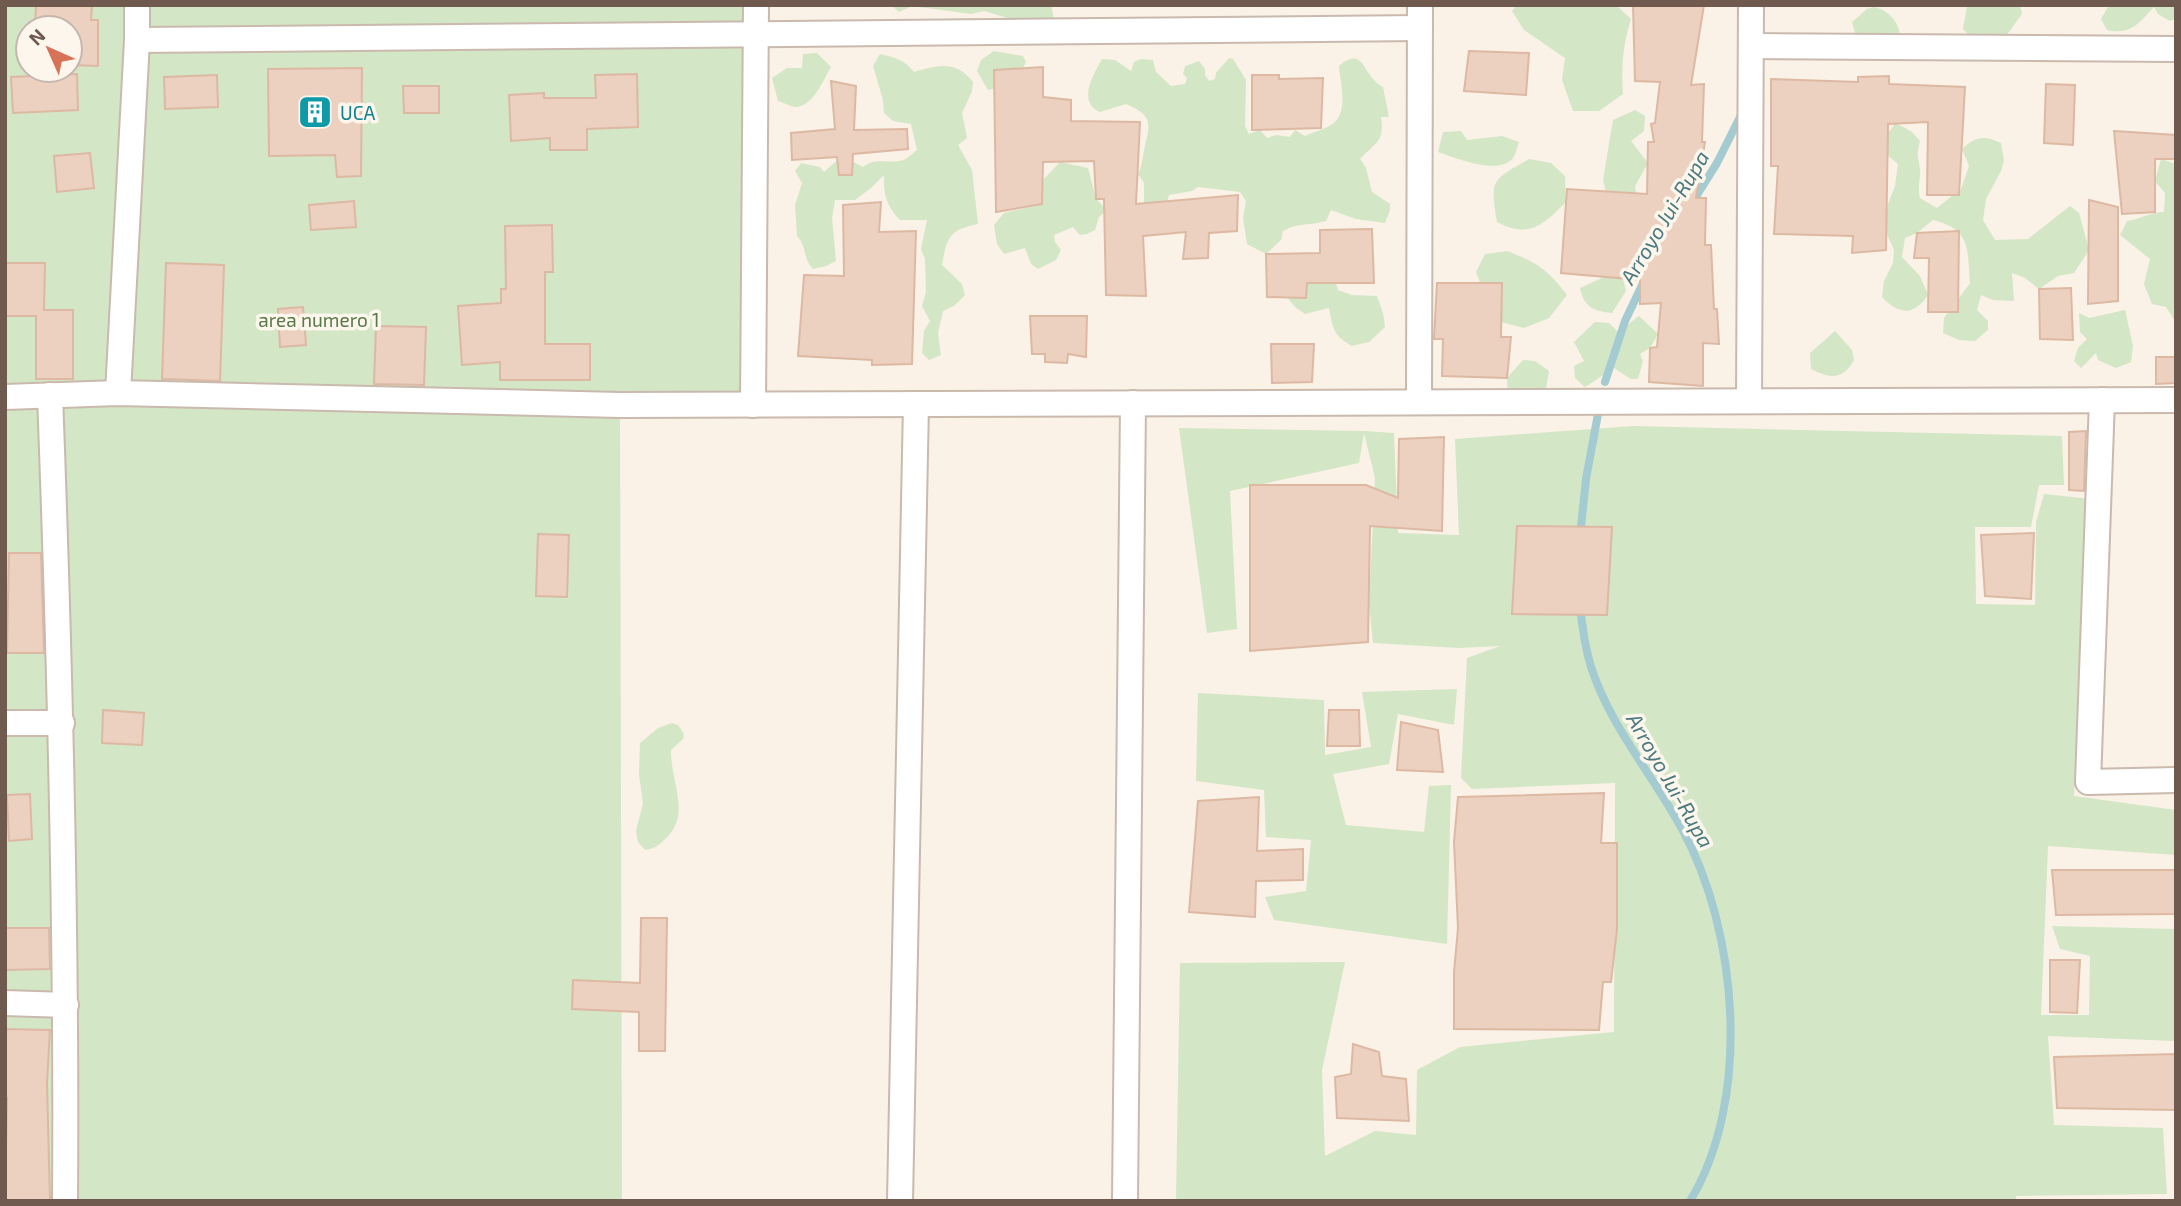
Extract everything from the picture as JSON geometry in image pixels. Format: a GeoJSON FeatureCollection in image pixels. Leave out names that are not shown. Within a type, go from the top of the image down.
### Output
{"type":"FeatureCollection","features":[{"type":"Feature","properties":{"kind":"street"},"geometry":{"type":"LineString","coordinates":[[118,393],[137,5]]}},
{"type":"Feature","properties":{"kind":"street"},"geometry":{"type":"LineString","coordinates":[[753,405],[755,5]]}},
{"type":"Feature","properties":{"kind":"street"},"geometry":{"type":"LineString","coordinates":[[1749,401],[1751,5]]}},
{"type":"Feature","properties":{"kind":"street"},"geometry":{"type":"LineString","coordinates":[[137,40],[755,34],[1420,17],[1419,402]]}},
{"type":"Feature","properties":{"kind":"street"},"geometry":{"type":"LineString","coordinates":[[1751,46],[2176,49]]}},
{"type":"Feature","properties":{"kind":"street"},"geometry":{"type":"LineString","coordinates":[[5,397],[118,393],[620,405],[2176,400]]}},
{"type":"Feature","properties":{"kind":"street"},"geometry":{"type":"LineString","coordinates":[[50,395],[61,723],[66,1005],[65,1201]]}},
{"type":"Feature","properties":{"kind":"street"},"geometry":{"type":"LineString","coordinates":[[2102,400],[2088,782],[2176,780]]}},
{"type":"Feature","properties":{"kind":"street"},"geometry":{"type":"LineString","coordinates":[[1125,1201],[1133,403]]}},
{"type":"Feature","properties":{"kind":"street"},"geometry":{"type":"LineString","coordinates":[[900,1201],[916,404]]}},
{"type":"Feature","properties":{"kind":"street"},"geometry":{"type":"LineString","coordinates":[[5,723],[61,723]]}},
{"type":"Feature","properties":{"kind":"street"},"geometry":{"type":"LineString","coordinates":[[5,1003],[66,1005]]}},
{"type":"Feature","properties":{"kind":"green space","name":"area numero 1"},"geometry":{"type":"Polygon","coordinates":[[[5,5],[756,5],[753,405],[620,406],[622,1201],[5,1201],[5,5]]]}},
{"type":"Feature","properties":{"kind":"green space"},"geometry":{"type":"Polygon","coordinates":[[[891,5],[1051,5],[1054,19],[1030,25],[984,11],[971,14],[912,6],[899,12],[891,5]]]}},
{"type":"Feature","properties":{"kind":"green space"},"geometry":{"type":"Polygon","coordinates":[[[1517,5],[1616,5],[1631,19],[1623,56],[1623,94],[1599,111],[1573,111],[1562,80],[1565,58],[1524,30],[1512,11],[1517,5]]]}},
{"type":"Feature","properties":{"kind":"green space"},"geometry":{"type":"Polygon","coordinates":[[[2020,5],[2022,14],[2003,40],[1971,37],[1963,29],[1967,6],[2020,5]]]}},
{"type":"Feature","properties":{"kind":"green space"},"geometry":{"type":"Polygon","coordinates":[[[2109,5],[2176,5],[2176,19],[2170,21],[2158,14],[2154,7],[2134,27],[2122,31],[2107,30],[2101,19],[2109,5]]]}},
{"type":"Feature","properties":{"kind":"green space"},"geometry":{"type":"Polygon","coordinates":[[[1874,7],[1892,17],[1900,36],[1871,47],[1855,33],[1852,22],[1867,9],[1874,7]]]}},
{"type":"Feature","properties":{"kind":"green space"},"geometry":{"type":"Polygon","coordinates":[[[994,51],[1023,56],[1026,62],[1012,82],[988,90],[977,71],[981,60],[994,51]]]}},
{"type":"Feature","properties":{"kind":"green space"},"geometry":{"type":"Polygon","coordinates":[[[817,53],[831,67],[812,98],[801,106],[794,107],[778,101],[772,78],[787,68],[802,68],[803,54],[817,53]]]}},
{"type":"Feature","properties":{"kind":"green space"},"geometry":{"type":"Polygon","coordinates":[[[880,54],[899,60],[914,72],[939,66],[953,67],[973,82],[962,113],[967,138],[958,145],[972,170],[978,224],[955,232],[948,241],[942,265],[962,284],[965,295],[954,306],[943,311],[938,333],[941,355],[929,360],[922,353],[924,331],[930,321],[922,306],[926,292],[925,259],[921,249],[927,220],[900,220],[887,200],[884,175],[855,200],[835,200],[832,218],[836,261],[813,269],[797,236],[795,205],[802,183],[795,171],[801,163],[820,167],[824,172],[842,156],[863,167],[878,161],[903,160],[917,150],[911,124],[893,121],[884,113],[873,66],[880,54]]]}},
{"type":"Feature","properties":{"kind":"green space"},"geometry":{"type":"Polygon","coordinates":[[[1229,58],[1233,59],[1246,80],[1245,126],[1249,134],[1260,130],[1267,138],[1276,135],[1290,137],[1295,130],[1305,136],[1331,125],[1337,120],[1342,106],[1339,66],[1352,59],[1361,62],[1383,87],[1389,117],[1381,117],[1380,137],[1360,159],[1366,168],[1372,192],[1390,204],[1385,223],[1356,219],[1331,210],[1326,221],[1294,226],[1283,231],[1281,240],[1266,254],[1247,244],[1243,218],[1246,201],[1240,192],[1198,187],[1192,191],[1169,195],[1159,231],[1149,236],[1150,212],[1144,203],[1144,183],[1138,174],[1148,122],[1139,110],[1126,104],[1100,112],[1093,108],[1088,95],[1095,73],[1102,59],[1115,60],[1131,71],[1134,62],[1141,59],[1153,60],[1156,72],[1171,86],[1185,84],[1185,66],[1199,61],[1209,81],[1215,79],[1216,73],[1229,58]]]}},
{"type":"Feature","properties":{"kind":"green space"},"geometry":{"type":"Polygon","coordinates":[[[1635,110],[1645,116],[1644,131],[1631,141],[1648,163],[1635,186],[1640,217],[1609,204],[1603,180],[1613,120],[1635,110]]]}},
{"type":"Feature","properties":{"kind":"green space"},"geometry":{"type":"Polygon","coordinates":[[[1896,123],[1912,132],[1920,141],[1920,198],[1937,208],[1953,195],[1959,195],[1969,166],[1962,149],[1971,141],[1980,138],[2001,143],[2004,161],[1986,199],[1983,220],[1995,240],[2028,239],[2070,206],[2079,213],[2089,250],[2074,273],[2058,276],[2039,289],[2025,278],[2012,273],[2014,301],[1993,300],[1981,295],[1977,310],[1988,321],[1988,330],[1975,341],[1959,340],[1943,333],[1944,318],[1970,283],[1967,251],[1965,242],[1955,229],[1933,220],[1917,233],[1905,238],[1902,257],[1920,276],[1928,295],[1912,310],[1900,310],[1888,303],[1882,297],[1884,281],[1893,263],[1894,250],[1886,232],[1887,207],[1895,186],[1898,164],[1877,146],[1896,123]]]}},
{"type":"Feature","properties":{"kind":"green space"},"geometry":{"type":"Polygon","coordinates":[[[1461,131],[1467,140],[1502,136],[1519,142],[1513,158],[1498,166],[1477,164],[1438,152],[1443,132],[1461,131]]]}},
{"type":"Feature","properties":{"kind":"green space"},"geometry":{"type":"Polygon","coordinates":[[[1529,159],[1551,163],[1565,176],[1566,202],[1535,227],[1508,227],[1497,222],[1494,189],[1500,177],[1529,159]]]}},
{"type":"Feature","properties":{"kind":"green space"},"geometry":{"type":"Polygon","coordinates":[[[2161,159],[2176,164],[2175,321],[2166,307],[2152,304],[2144,284],[2150,259],[2120,235],[2127,221],[2164,212],[2165,193],[2155,181],[2161,159]]]}},
{"type":"Feature","properties":{"kind":"green space"},"geometry":{"type":"Polygon","coordinates":[[[1060,162],[1088,168],[1096,199],[1107,210],[1099,217],[1095,230],[1087,234],[1080,235],[1073,227],[1054,235],[1061,250],[1056,260],[1038,269],[1031,264],[1025,248],[1004,254],[997,244],[994,225],[1004,213],[1042,204],[1043,180],[1060,162]]]}},
{"type":"Feature","properties":{"kind":"green space"},"geometry":{"type":"Polygon","coordinates":[[[1507,251],[1540,267],[1567,295],[1549,318],[1524,328],[1501,322],[1487,301],[1476,272],[1485,254],[1507,251]]]}},
{"type":"Feature","properties":{"kind":"green space"},"geometry":{"type":"Polygon","coordinates":[[[1331,268],[1338,290],[1352,295],[1377,296],[1385,327],[1369,342],[1352,346],[1335,331],[1329,308],[1305,314],[1288,298],[1289,280],[1331,268]]]}},
{"type":"Feature","properties":{"kind":"green space"},"geometry":{"type":"Polygon","coordinates":[[[1604,277],[1623,279],[1626,291],[1612,313],[1590,307],[1580,288],[1604,277]]]}},
{"type":"Feature","properties":{"kind":"green space"},"geometry":{"type":"Polygon","coordinates":[[[2125,310],[2133,346],[2131,362],[2116,368],[2098,360],[2096,353],[2081,368],[2074,361],[2078,348],[2087,339],[2080,332],[2079,313],[2089,318],[2125,310]]]}},
{"type":"Feature","properties":{"kind":"green space"},"geometry":{"type":"Polygon","coordinates":[[[1639,316],[1658,334],[1650,348],[1640,354],[1643,361],[1638,379],[1631,379],[1614,368],[1585,387],[1575,378],[1574,366],[1584,361],[1574,342],[1595,322],[1609,323],[1618,332],[1639,316]]]}},
{"type":"Feature","properties":{"kind":"green space"},"geometry":{"type":"Polygon","coordinates":[[[1835,331],[1852,350],[1854,360],[1841,374],[1824,375],[1811,369],[1810,353],[1835,331]]]}},
{"type":"Feature","properties":{"kind":"green space"},"geometry":{"type":"Polygon","coordinates":[[[1523,360],[1535,361],[1549,371],[1546,389],[1534,394],[1508,392],[1507,378],[1523,360]]]}},
{"type":"Feature","properties":{"kind":"green space"},"geometry":{"type":"Polygon","coordinates":[[[1633,426],[2062,436],[2064,485],[2039,485],[2031,527],[1975,527],[1976,604],[2035,605],[2036,522],[2044,494],[2091,499],[2074,796],[2176,810],[2176,855],[2048,846],[2041,1015],[2089,1015],[2090,956],[2060,949],[2052,926],[2175,929],[2174,1041],[2048,1036],[2054,1125],[2163,1128],[2167,1194],[2016,1196],[2016,1201],[1176,1201],[1180,963],[1345,962],[1322,1070],[1325,1156],[1375,1131],[1416,1135],[1417,1070],[1460,1047],[1614,1032],[1615,783],[1472,789],[1461,778],[1467,658],[1500,646],[1459,648],[1373,643],[1369,604],[1375,478],[1364,433],[1359,463],[1230,491],[1237,629],[1207,633],[1179,428],[1394,433],[1398,533],[1459,535],[1455,439],[1633,426]]]}},
{"type":"Feature","properties":{"kind":"green space"},"geometry":{"type":"Polygon","coordinates":[[[1457,689],[1454,725],[1398,714],[1389,764],[1333,774],[1346,825],[1424,832],[1429,786],[1451,785],[1447,944],[1274,920],[1265,897],[1306,891],[1311,840],[1266,837],[1264,790],[1196,781],[1198,693],[1324,700],[1325,755],[1371,747],[1362,692],[1457,689]]]}},
{"type":"Feature","properties":{"kind":"green space"},"geometry":{"type":"Polygon","coordinates":[[[672,723],[678,725],[684,734],[683,739],[671,750],[679,809],[677,820],[673,830],[662,842],[645,850],[638,842],[636,831],[643,803],[639,775],[640,743],[658,728],[672,723]]]}},
{"type":"Feature","properties":{"kind":"building"},"geometry":{"type":"Polygon","coordinates":[[[36,5],[92,5],[91,20],[98,20],[98,66],[84,66],[84,14],[36,14],[36,5]]]}},
{"type":"Feature","properties":{"kind":"building"},"geometry":{"type":"Polygon","coordinates":[[[1633,5],[1704,5],[1691,85],[1704,84],[1702,142],[1705,142],[1696,198],[1706,198],[1705,245],[1711,245],[1714,309],[1717,309],[1719,344],[1703,343],[1703,386],[1649,382],[1650,348],[1657,347],[1661,303],[1640,304],[1640,280],[1561,273],[1567,189],[1647,194],[1648,142],[1654,142],[1651,124],[1655,123],[1660,82],[1635,81],[1633,5]]]}},
{"type":"Feature","properties":{"kind":"building"},"geometry":{"type":"Polygon","coordinates":[[[1469,51],[1529,53],[1526,95],[1464,91],[1469,51]]]}},
{"type":"Feature","properties":{"kind":"building"},"geometry":{"type":"Polygon","coordinates":[[[1043,67],[1043,97],[1071,100],[1071,121],[1140,122],[1136,204],[1238,195],[1237,231],[1209,233],[1208,258],[1183,259],[1186,232],[1143,236],[1146,296],[1106,295],[1104,199],[1096,199],[1094,161],[1043,162],[1042,204],[996,212],[994,70],[1043,67]]]}},
{"type":"Feature","properties":{"kind":"building","name":"UCA"},"geometry":{"type":"Polygon","coordinates":[[[362,68],[361,176],[337,177],[335,155],[269,156],[268,69],[362,68]]]}},
{"type":"Feature","properties":{"kind":"building"},"geometry":{"type":"Polygon","coordinates":[[[637,74],[638,127],[587,129],[587,150],[550,150],[550,138],[511,141],[509,95],[544,93],[544,98],[596,98],[595,75],[637,74]]]}},
{"type":"Feature","properties":{"kind":"building"},"geometry":{"type":"Polygon","coordinates":[[[217,75],[218,107],[165,109],[164,77],[217,75]]]}},
{"type":"Feature","properties":{"kind":"building"},"geometry":{"type":"Polygon","coordinates":[[[1252,75],[1279,75],[1279,79],[1323,78],[1321,128],[1252,130],[1252,75]]]}},
{"type":"Feature","properties":{"kind":"building"},"geometry":{"type":"Polygon","coordinates":[[[1889,76],[1889,84],[1965,87],[1959,195],[1927,195],[1928,122],[1888,124],[1886,250],[1852,253],[1853,236],[1774,234],[1778,166],[1771,166],[1771,79],[1858,82],[1858,77],[1889,76]]]}},
{"type":"Feature","properties":{"kind":"building"},"geometry":{"type":"Polygon","coordinates":[[[11,77],[14,77],[14,84],[77,84],[78,110],[13,113],[11,77]]]}},
{"type":"Feature","properties":{"kind":"building"},"geometry":{"type":"Polygon","coordinates":[[[831,81],[856,86],[854,130],[907,129],[908,149],[853,154],[852,175],[839,175],[837,157],[792,160],[791,133],[835,129],[831,81]]]}},
{"type":"Feature","properties":{"kind":"building"},"geometry":{"type":"Polygon","coordinates":[[[2046,84],[2075,85],[2073,145],[2044,143],[2046,84]]]}},
{"type":"Feature","properties":{"kind":"building","name":"UCA"},"geometry":{"type":"Polygon","coordinates":[[[403,86],[439,86],[439,113],[404,113],[403,86]]]}},
{"type":"Feature","properties":{"kind":"building"},"geometry":{"type":"Polygon","coordinates":[[[2114,131],[2176,135],[2176,159],[2155,159],[2155,212],[2122,214],[2114,131]]]}},
{"type":"Feature","properties":{"kind":"building"},"geometry":{"type":"Polygon","coordinates":[[[90,153],[94,188],[57,192],[54,156],[90,153]]]}},
{"type":"Feature","properties":{"kind":"building"},"geometry":{"type":"Polygon","coordinates":[[[2089,200],[2118,207],[2118,301],[2088,304],[2089,200]]]}},
{"type":"Feature","properties":{"kind":"building"},"geometry":{"type":"Polygon","coordinates":[[[354,201],[356,227],[311,230],[309,205],[354,201]]]}},
{"type":"Feature","properties":{"kind":"building"},"geometry":{"type":"Polygon","coordinates":[[[881,202],[879,232],[916,231],[912,364],[872,365],[872,360],[798,356],[804,275],[844,276],[843,205],[881,202]]]}},
{"type":"Feature","properties":{"kind":"building"},"geometry":{"type":"Polygon","coordinates":[[[552,225],[553,272],[545,272],[545,344],[590,344],[590,380],[500,380],[500,362],[462,365],[458,306],[501,303],[501,289],[506,289],[505,226],[552,225]]]}},
{"type":"Feature","properties":{"kind":"building"},"geometry":{"type":"Polygon","coordinates":[[[1372,229],[1374,283],[1307,283],[1306,298],[1267,297],[1266,254],[1320,253],[1320,230],[1372,229]]]}},
{"type":"Feature","properties":{"kind":"building"},"geometry":{"type":"Polygon","coordinates":[[[1959,231],[1958,312],[1928,312],[1929,258],[1914,258],[1917,233],[1959,231]]]}},
{"type":"Feature","properties":{"kind":"building"},"geometry":{"type":"Polygon","coordinates":[[[5,263],[45,263],[44,310],[73,310],[73,379],[36,379],[36,316],[5,316],[5,263]]]}},
{"type":"Feature","properties":{"kind":"building"},"geometry":{"type":"Polygon","coordinates":[[[166,263],[224,265],[220,381],[162,379],[166,263]]]}},
{"type":"Feature","properties":{"kind":"building"},"geometry":{"type":"Polygon","coordinates":[[[1437,283],[1502,283],[1501,337],[1511,337],[1507,378],[1442,376],[1443,339],[1434,339],[1437,283]]]}},
{"type":"Feature","properties":{"kind":"building"},"geometry":{"type":"Polygon","coordinates":[[[2071,288],[2073,340],[2040,339],[2039,289],[2071,288]]]}},
{"type":"Feature","properties":{"kind":"building"},"geometry":{"type":"Polygon","coordinates":[[[303,307],[306,345],[280,347],[278,309],[303,307]]]}},
{"type":"Feature","properties":{"kind":"building"},"geometry":{"type":"Polygon","coordinates":[[[1030,316],[1087,316],[1086,357],[1068,354],[1067,363],[1045,362],[1045,354],[1032,354],[1030,316]]]}},
{"type":"Feature","properties":{"kind":"building"},"geometry":{"type":"Polygon","coordinates":[[[376,326],[426,327],[424,385],[374,384],[376,326]]]}},
{"type":"Feature","properties":{"kind":"building"},"geometry":{"type":"Polygon","coordinates":[[[1271,344],[1314,344],[1312,382],[1272,383],[1271,344]]]}},
{"type":"Feature","properties":{"kind":"building"},"geometry":{"type":"Polygon","coordinates":[[[2156,357],[2176,357],[2176,383],[2156,384],[2156,357]]]}},
{"type":"Feature","properties":{"kind":"building"},"geometry":{"type":"Polygon","coordinates":[[[2086,431],[2084,491],[2069,490],[2069,432],[2086,431]]]}},
{"type":"Feature","properties":{"kind":"building"},"geometry":{"type":"Polygon","coordinates":[[[1444,437],[1442,531],[1370,526],[1368,642],[1250,651],[1250,485],[1366,485],[1398,498],[1399,439],[1444,437]]]}},
{"type":"Feature","properties":{"kind":"building"},"geometry":{"type":"Polygon","coordinates":[[[1517,526],[1612,527],[1607,615],[1512,614],[1517,526]]]}},
{"type":"Feature","properties":{"kind":"building"},"geometry":{"type":"Polygon","coordinates":[[[2034,533],[2031,599],[1985,596],[1981,535],[2034,533]]]}},
{"type":"Feature","properties":{"kind":"building"},"geometry":{"type":"Polygon","coordinates":[[[538,534],[569,535],[567,597],[536,596],[538,534]]]}},
{"type":"Feature","properties":{"kind":"building"},"geometry":{"type":"Polygon","coordinates":[[[9,553],[41,553],[44,653],[7,653],[9,553]]]}},
{"type":"Feature","properties":{"kind":"building"},"geometry":{"type":"Polygon","coordinates":[[[103,710],[144,713],[142,745],[102,743],[103,710]]]}},
{"type":"Feature","properties":{"kind":"building"},"geometry":{"type":"Polygon","coordinates":[[[1329,710],[1359,710],[1360,746],[1327,746],[1329,710]]]}},
{"type":"Feature","properties":{"kind":"building"},"geometry":{"type":"Polygon","coordinates":[[[1401,722],[1438,730],[1443,772],[1397,770],[1401,722]]]}},
{"type":"Feature","properties":{"kind":"building"},"geometry":{"type":"Polygon","coordinates":[[[1604,793],[1601,843],[1617,843],[1617,929],[1611,982],[1603,982],[1599,1030],[1454,1029],[1454,972],[1458,928],[1454,842],[1458,797],[1604,793]]]}},
{"type":"Feature","properties":{"kind":"building"},"geometry":{"type":"Polygon","coordinates":[[[30,794],[32,839],[9,841],[7,795],[30,794]]]}},
{"type":"Feature","properties":{"kind":"building"},"geometry":{"type":"Polygon","coordinates":[[[1259,797],[1257,851],[1303,849],[1303,880],[1256,881],[1255,917],[1189,912],[1198,801],[1259,797]]]}},
{"type":"Feature","properties":{"kind":"building"},"geometry":{"type":"Polygon","coordinates":[[[2052,870],[2176,870],[2176,914],[2056,915],[2052,870]]]}},
{"type":"Feature","properties":{"kind":"building"},"geometry":{"type":"Polygon","coordinates":[[[641,918],[667,918],[665,1051],[639,1051],[639,1012],[572,1009],[573,980],[640,983],[641,918]]]}},
{"type":"Feature","properties":{"kind":"building"},"geometry":{"type":"Polygon","coordinates":[[[5,928],[49,928],[50,969],[5,970],[5,928]]]}},
{"type":"Feature","properties":{"kind":"building"},"geometry":{"type":"Polygon","coordinates":[[[2050,960],[2080,960],[2077,1013],[2050,1012],[2050,960]]]}},
{"type":"Feature","properties":{"kind":"building"},"geometry":{"type":"Polygon","coordinates":[[[5,1029],[50,1030],[47,1083],[50,1201],[5,1201],[5,1029]]]}},
{"type":"Feature","properties":{"kind":"building"},"geometry":{"type":"Polygon","coordinates":[[[1353,1044],[1379,1052],[1382,1076],[1406,1079],[1409,1121],[1337,1118],[1335,1077],[1351,1074],[1353,1044]]]}},
{"type":"Feature","properties":{"kind":"building"},"geometry":{"type":"Polygon","coordinates":[[[2176,1054],[2176,1110],[2057,1108],[2054,1057],[2176,1054]]]}},
{"type":"Feature","properties":{"kind":"waterway","name":"Arroyo Jui-Rupa"},"geometry":{"type":"LineString","coordinates":[[1690,206],[1717,163],[1742,113]]}},
{"type":"Feature","properties":{"kind":"waterway","name":"Arroyo Jui-Rupa"},"geometry":{"type":"LineString","coordinates":[[1605,382],[1625,321],[1645,279]]}},
{"type":"Feature","properties":{"kind":"waterway","name":"Arroyo Jui-Rupa"},"geometry":{"type":"LineString","coordinates":[[1580,536],[1586,479],[1598,414]]}},
{"type":"Feature","properties":{"kind":"waterway","name":"Arroyo Jui-Rupa"},"geometry":{"type":"LineString","coordinates":[[1580,605],[1587,652],[1599,689],[1620,730],[1682,829],[1701,870],[1716,916],[1730,1015],[1729,1065],[1723,1114],[1710,1160],[1690,1201]]}},
{"type":"Feature","properties":{"kind":"place","name":"UCA"},"geometry":{"type":"Point","coordinates":[315,112]}}]}
